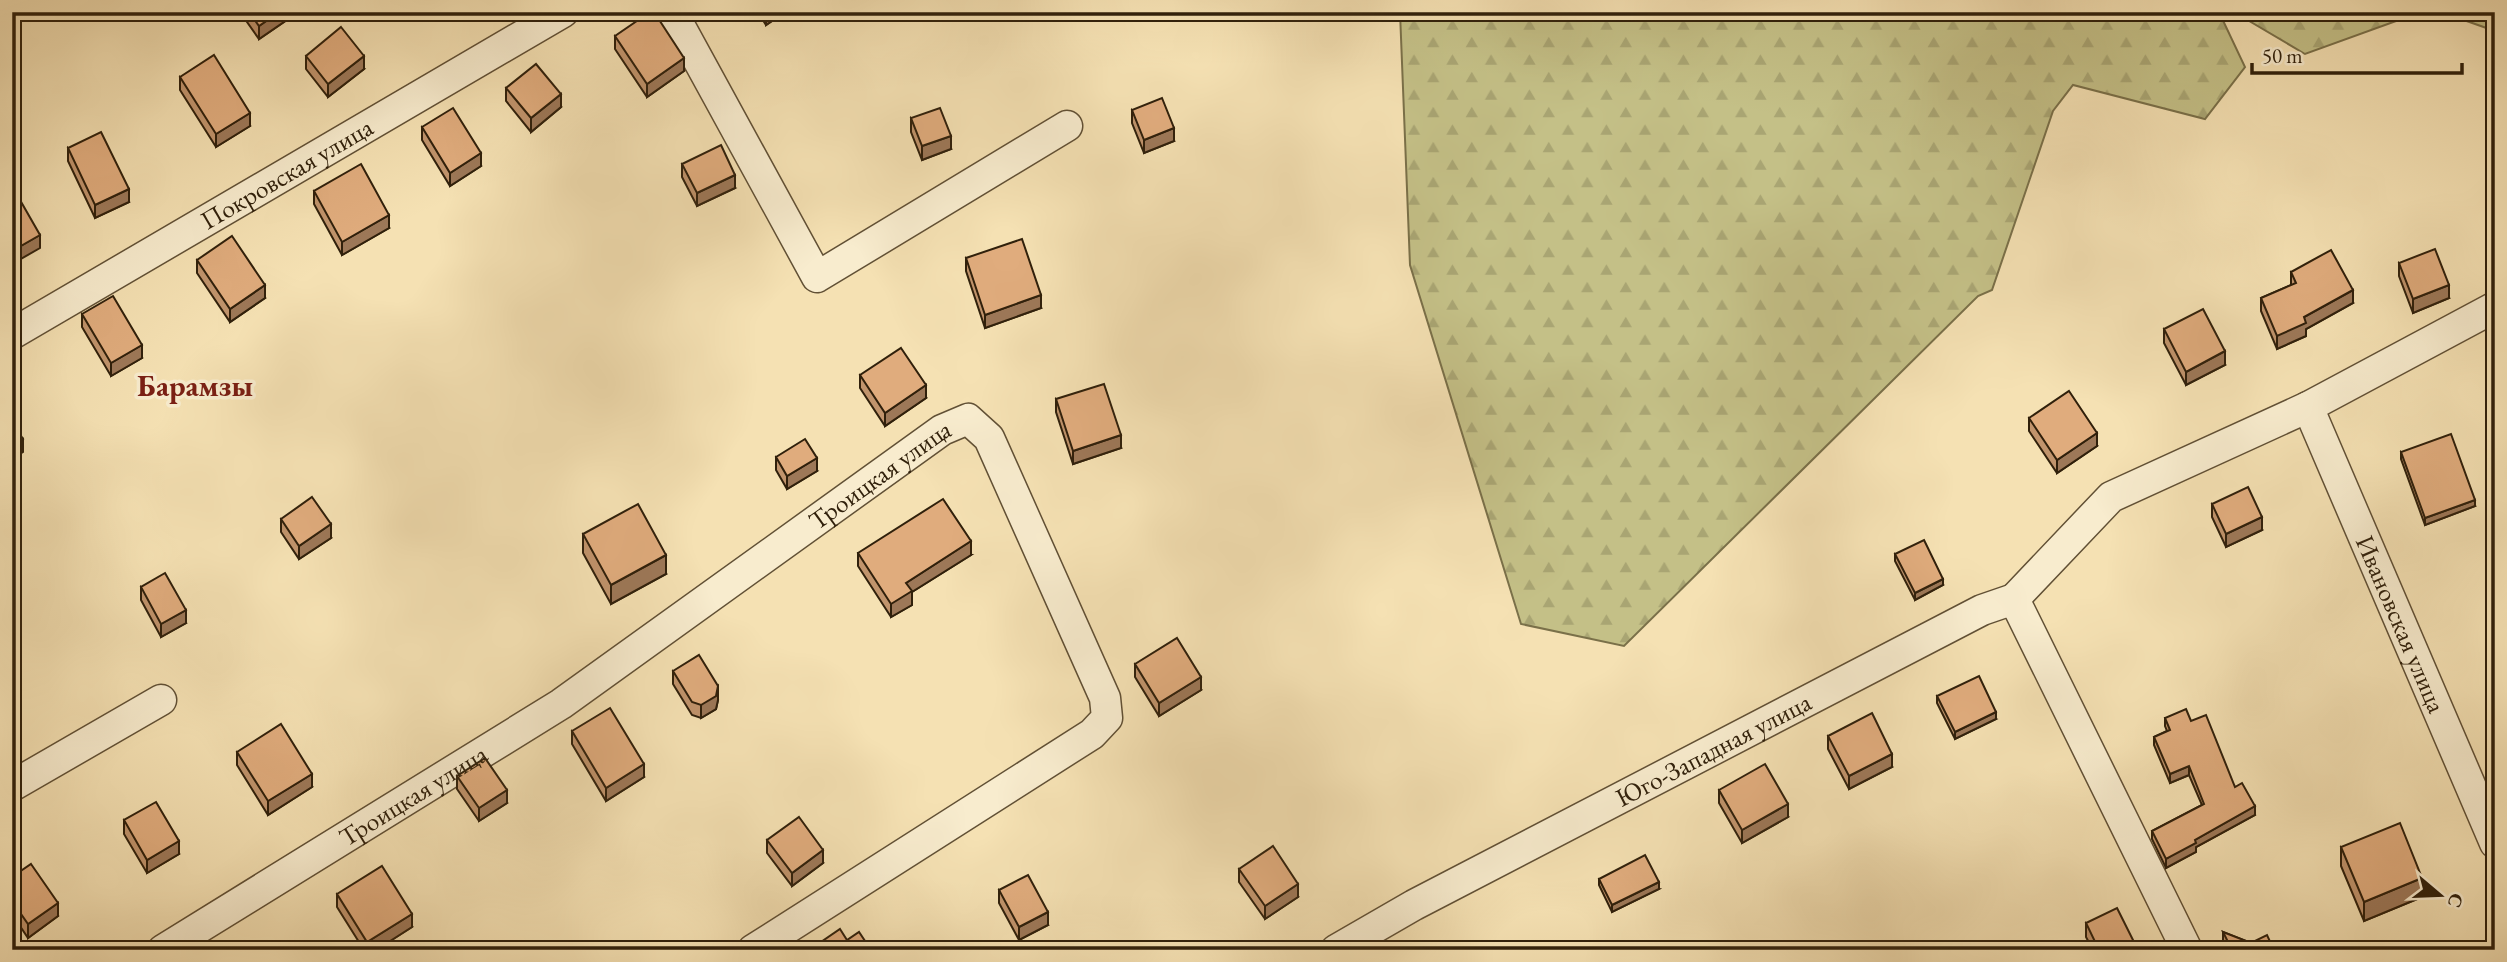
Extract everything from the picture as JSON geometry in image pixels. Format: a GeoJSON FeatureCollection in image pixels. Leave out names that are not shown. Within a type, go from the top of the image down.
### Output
{"type":"FeatureCollection","features":[{"type":"Feature","properties":{"kind":"street","name":"Покровская улица"},"geometry":{"type":"LineString","coordinates":[[12,334],[563,12]]}},
{"type":"Feature","properties":{"kind":"street"},"geometry":{"type":"LineString","coordinates":[[672,12],[817,277],[1066,126]]}},
{"type":"Feature","properties":{"kind":"street","name":"Юго-Западная улица"},"geometry":{"type":"LineString","coordinates":[[1336,950],[1414,905],[1982,610],[2014,598],[2111,497],[2308,407],[2495,307]]}},
{"type":"Feature","properties":{"kind":"street","name":"Ивановская улица"},"geometry":{"type":"LineString","coordinates":[[2308,407],[2495,843]]}},
{"type":"Feature","properties":{"kind":"street","name":"Троицкая улица"},"geometry":{"type":"LineString","coordinates":[[163,950],[561,704],[942,430],[968,419],[989,438],[1105,698],[1107,718],[1092,734],[753,950]]}},
{"type":"Feature","properties":{"kind":"street"},"geometry":{"type":"LineString","coordinates":[[2014,598],[2188,950]]}},
{"type":"Feature","properties":{"kind":"street"},"geometry":{"type":"LineString","coordinates":[[12,786],[161,700]]}},
{"type":"Feature","properties":{"kind":"green space"},"geometry":{"type":"Polygon","coordinates":[[[1400,12],[2219,12],[2245,67],[2205,119],[2073,85],[2053,111],[1992,290],[1978,296],[1624,646],[1521,624],[1410,265],[1400,12]]]}},
{"type":"Feature","properties":{"kind":"green space"},"geometry":{"type":"Polygon","coordinates":[[[2234,12],[2421,12],[2305,54],[2234,12]]]}},
{"type":"Feature","properties":{"kind":"green space"},"geometry":{"type":"Polygon","coordinates":[[[2441,12],[2495,12],[2495,31],[2441,12]]]}},
{"type":"Feature","properties":{"kind":"building"},"geometry":{"type":"Polygon","coordinates":[[[249,12],[279,12],[259,26],[249,12]]]}},
{"type":"Feature","properties":{"kind":"building"},"geometry":{"type":"Polygon","coordinates":[[[654,12],[684,58],[647,84],[615,36],[654,12]]]}},
{"type":"Feature","properties":{"kind":"building"},"geometry":{"type":"Polygon","coordinates":[[[341,27],[364,56],[328,84],[306,56],[341,27]]]}},
{"type":"Feature","properties":{"kind":"building"},"geometry":{"type":"Polygon","coordinates":[[[214,55],[250,113],[216,134],[180,77],[214,55]]]}},
{"type":"Feature","properties":{"kind":"building"},"geometry":{"type":"Polygon","coordinates":[[[536,64],[561,94],[531,118],[506,88],[536,64]]]}},
{"type":"Feature","properties":{"kind":"building"},"geometry":{"type":"Polygon","coordinates":[[[1162,98],[1174,128],[1144,140],[1132,110],[1162,98]]]}},
{"type":"Feature","properties":{"kind":"building"},"geometry":{"type":"Polygon","coordinates":[[[453,108],[481,153],[450,173],[422,127],[453,108]]]}},
{"type":"Feature","properties":{"kind":"building"},"geometry":{"type":"Polygon","coordinates":[[[940,108],[951,136],[922,146],[911,118],[940,108]]]}},
{"type":"Feature","properties":{"kind":"building"},"geometry":{"type":"Polygon","coordinates":[[[101,132],[129,189],[95,205],[68,148],[101,132]]]}},
{"type":"Feature","properties":{"kind":"building"},"geometry":{"type":"Polygon","coordinates":[[[721,145],[735,175],[697,193],[682,164],[721,145]]]}},
{"type":"Feature","properties":{"kind":"building"},"geometry":{"type":"Polygon","coordinates":[[[361,164],[389,215],[342,242],[314,191],[361,164]]]}},
{"type":"Feature","properties":{"kind":"building"},"geometry":{"type":"Polygon","coordinates":[[[12,186],[40,235],[12,251],[12,186]]]}},
{"type":"Feature","properties":{"kind":"building"},"geometry":{"type":"Polygon","coordinates":[[[232,236],[265,285],[230,309],[197,260],[232,236]]]}},
{"type":"Feature","properties":{"kind":"building"},"geometry":{"type":"Polygon","coordinates":[[[1022,239],[1041,295],[985,315],[966,258],[1022,239]]]}},
{"type":"Feature","properties":{"kind":"building"},"geometry":{"type":"Polygon","coordinates":[[[2435,249],[2449,285],[2413,299],[2399,263],[2435,249]]]}},
{"type":"Feature","properties":{"kind":"building"},"geometry":{"type":"Polygon","coordinates":[[[2331,250],[2353,290],[2304,317],[2306,323],[2277,336],[2261,298],[2296,283],[2291,272],[2331,250]]]}},
{"type":"Feature","properties":{"kind":"building"},"geometry":{"type":"Polygon","coordinates":[[[113,296],[142,345],[111,363],[82,314],[113,296]]]}},
{"type":"Feature","properties":{"kind":"building"},"geometry":{"type":"Polygon","coordinates":[[[2203,309],[2225,351],[2186,372],[2164,329],[2203,309]]]}},
{"type":"Feature","properties":{"kind":"building"},"geometry":{"type":"Polygon","coordinates":[[[901,348],[926,385],[885,413],[860,375],[901,348]]]}},
{"type":"Feature","properties":{"kind":"building"},"geometry":{"type":"Polygon","coordinates":[[[1104,384],[1121,435],[1073,451],[1056,399],[1104,384]]]}},
{"type":"Feature","properties":{"kind":"building"},"geometry":{"type":"Polygon","coordinates":[[[2069,391],[2097,433],[2057,460],[2029,418],[2069,391]]]}},
{"type":"Feature","properties":{"kind":"building"},"geometry":{"type":"Polygon","coordinates":[[[12,422],[23,439],[12,446],[12,422]]]}},
{"type":"Feature","properties":{"kind":"building"},"geometry":{"type":"Polygon","coordinates":[[[2451,434],[2475,500],[2425,518],[2401,452],[2451,434]]]}},
{"type":"Feature","properties":{"kind":"building"},"geometry":{"type":"Polygon","coordinates":[[[805,439],[817,458],[787,476],[776,457],[805,439]]]}},
{"type":"Feature","properties":{"kind":"building"},"geometry":{"type":"Polygon","coordinates":[[[2248,487],[2262,517],[2226,534],[2212,504],[2248,487]]]}},
{"type":"Feature","properties":{"kind":"building"},"geometry":{"type":"Polygon","coordinates":[[[312,497],[331,524],[299,546],[281,519],[312,497]]]}},
{"type":"Feature","properties":{"kind":"building"},"geometry":{"type":"Polygon","coordinates":[[[943,499],[971,541],[906,583],[912,591],[891,604],[858,553],[943,499]]]}},
{"type":"Feature","properties":{"kind":"building"},"geometry":{"type":"Polygon","coordinates":[[[638,504],[666,555],[611,585],[583,534],[638,504]]]}},
{"type":"Feature","properties":{"kind":"building"},"geometry":{"type":"Polygon","coordinates":[[[1924,540],[1943,579],[1915,593],[1895,554],[1924,540]]]}},
{"type":"Feature","properties":{"kind":"building"},"geometry":{"type":"Polygon","coordinates":[[[165,573],[186,610],[161,624],[141,587],[165,573]]]}},
{"type":"Feature","properties":{"kind":"building"},"geometry":{"type":"Polygon","coordinates":[[[1177,638],[1201,677],[1159,703],[1135,664],[1177,638]]]}},
{"type":"Feature","properties":{"kind":"building"},"geometry":{"type":"Polygon","coordinates":[[[699,655],[718,686],[716,696],[701,705],[692,702],[673,671],[699,655]]]}},
{"type":"Feature","properties":{"kind":"building"},"geometry":{"type":"Polygon","coordinates":[[[1979,676],[1996,712],[1955,732],[1937,696],[1979,676]]]}},
{"type":"Feature","properties":{"kind":"building"},"geometry":{"type":"Polygon","coordinates":[[[610,708],[644,764],[606,788],[572,731],[610,708]]]}},
{"type":"Feature","properties":{"kind":"building"},"geometry":{"type":"Polygon","coordinates":[[[2186,709],[2191,721],[2206,715],[2235,787],[2242,783],[2255,806],[2166,859],[2152,831],[2204,804],[2189,766],[2170,774],[2154,737],[2170,730],[2165,718],[2186,709]]]}},
{"type":"Feature","properties":{"kind":"building"},"geometry":{"type":"Polygon","coordinates":[[[1872,713],[1892,754],[1849,776],[1828,736],[1872,713]]]}},
{"type":"Feature","properties":{"kind":"building"},"geometry":{"type":"Polygon","coordinates":[[[281,724],[312,774],[268,801],[237,752],[281,724]]]}},
{"type":"Feature","properties":{"kind":"building"},"geometry":{"type":"Polygon","coordinates":[[[485,758],[507,790],[479,808],[457,776],[485,758]]]}},
{"type":"Feature","properties":{"kind":"building"},"geometry":{"type":"Polygon","coordinates":[[[1765,764],[1788,804],[1742,830],[1719,790],[1765,764]]]}},
{"type":"Feature","properties":{"kind":"building"},"geometry":{"type":"Polygon","coordinates":[[[156,802],[179,841],[147,860],[124,820],[156,802]]]}},
{"type":"Feature","properties":{"kind":"building"},"geometry":{"type":"Polygon","coordinates":[[[799,817],[823,850],[792,873],[767,840],[799,817]]]}},
{"type":"Feature","properties":{"kind":"building"},"geometry":{"type":"Polygon","coordinates":[[[2400,823],[2422,878],[2364,902],[2341,847],[2400,823]]]}},
{"type":"Feature","properties":{"kind":"building"},"geometry":{"type":"Polygon","coordinates":[[[1273,846],[1298,884],[1265,906],[1239,869],[1273,846]]]}},
{"type":"Feature","properties":{"kind":"building"},"geometry":{"type":"Polygon","coordinates":[[[1645,855],[1659,882],[1612,905],[1599,879],[1645,855]]]}},
{"type":"Feature","properties":{"kind":"building"},"geometry":{"type":"Polygon","coordinates":[[[31,864],[58,903],[28,924],[12,901],[12,877],[31,864]]]}},
{"type":"Feature","properties":{"kind":"building"},"geometry":{"type":"Polygon","coordinates":[[[382,866],[412,914],[367,942],[337,894],[382,866]]]}},
{"type":"Feature","properties":{"kind":"building"},"geometry":{"type":"Polygon","coordinates":[[[1028,875],[1048,912],[1019,927],[999,890],[1028,875]]]}},
{"type":"Feature","properties":{"kind":"building"},"geometry":{"type":"Polygon","coordinates":[[[2117,908],[2138,950],[2099,950],[2086,923],[2117,908]]]}},
{"type":"Feature","properties":{"kind":"building"},"geometry":{"type":"Polygon","coordinates":[[[840,929],[847,940],[859,932],[871,950],[827,950],[821,942],[840,929]]]}},
{"type":"Feature","properties":{"kind":"building"},"geometry":{"type":"Polygon","coordinates":[[[2223,932],[2251,943],[2267,935],[2274,950],[2232,950],[2223,932]]]}},
{"type":"Feature","properties":{"kind":"district","name":"Барамзы"},"geometry":{"type":"Point","coordinates":[195,386]}}]}
